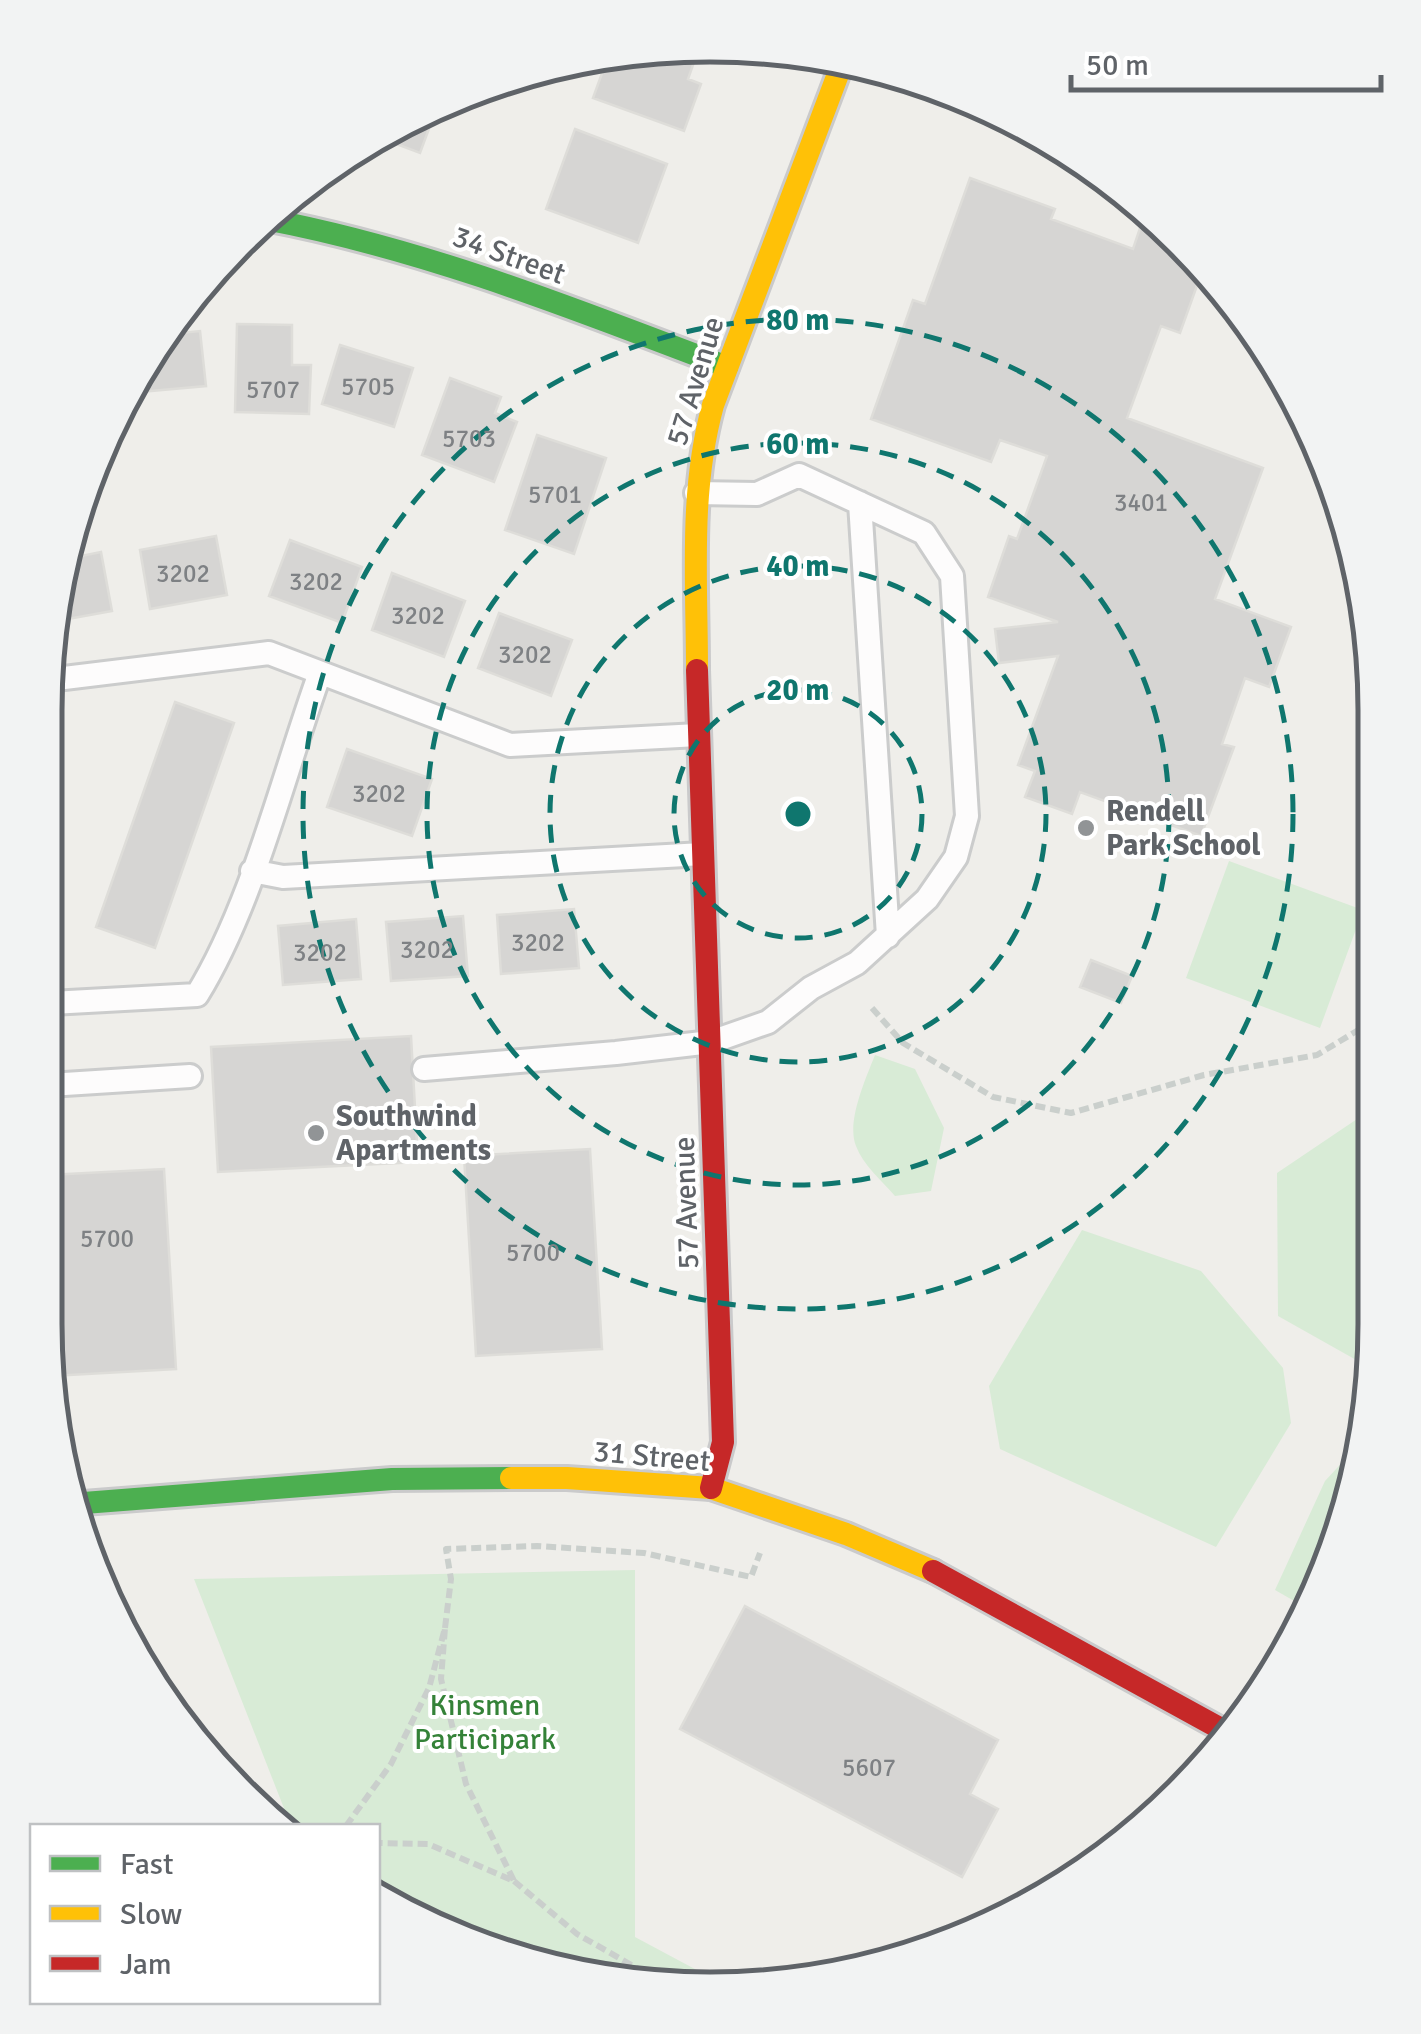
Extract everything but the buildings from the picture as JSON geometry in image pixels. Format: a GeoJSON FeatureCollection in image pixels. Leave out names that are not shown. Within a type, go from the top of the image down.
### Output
{"type":"FeatureCollection","features":[{"type":"Feature","properties":{"kind":"street","name":"57 Avenue"},"geometry":{"type":"LineString","coordinates":[[711,1488],[723,1442],[698,736],[696,493],[702,445],[727,367],[838,75]]}},
{"type":"Feature","properties":{"kind":"street","name":"34 Street"},"geometry":{"type":"LineString","coordinates":[[284,222],[333,229],[462,269],[727,367]]}},
{"type":"Feature","properties":{"kind":"street","name":"31 Street"},"geometry":{"type":"LineString","coordinates":[[88,1502],[392,1479],[567,1478],[711,1488],[920,1564],[1217,1728]]}},
{"type":"Feature","properties":{"kind":"lane"},"geometry":{"type":"LineString","coordinates":[[424,1068],[616,1054],[711,1042],[768,1022],[811,988],[857,963],[888,936],[927,899],[956,857],[968,816],[952,576],[924,533],[799,475],[757,494],[696,493]]}},
{"type":"Feature","properties":{"kind":"lane"},"geometry":{"type":"LineString","coordinates":[[860,503],[888,936]]}},
{"type":"Feature","properties":{"kind":"lane"},"geometry":{"type":"LineString","coordinates":[[64,678],[270,653],[510,744],[698,736]]}},
{"type":"Feature","properties":{"kind":"lane"},"geometry":{"type":"LineString","coordinates":[[62,1001],[196,995],[212,971],[252,871],[320,673]]}},
{"type":"Feature","properties":{"kind":"lane"},"geometry":{"type":"LineString","coordinates":[[252,871],[283,876],[704,854]]}},
{"type":"Feature","properties":{"kind":"lane"},"geometry":{"type":"LineString","coordinates":[[62,1084],[190,1076]]}},
{"type":"Feature","properties":{"kind":"path"},"geometry":{"type":"LineString","coordinates":[[872,1008],[903,1043],[992,1097],[1072,1113],[1204,1075],[1316,1055],[1358,1030]]}},
{"type":"Feature","properties":{"kind":"path"},"geometry":{"type":"LineString","coordinates":[[514,1881],[466,1784],[442,1679],[451,1579],[446,1548],[536,1546],[644,1552],[752,1577],[760,1552]]}},
{"type":"Feature","properties":{"kind":"path"},"geometry":{"type":"LineString","coordinates":[[347,1824],[390,1764],[429,1688],[445,1628]]}},
{"type":"Feature","properties":{"kind":"path"},"geometry":{"type":"LineString","coordinates":[[380,1843],[428,1844],[514,1881],[577,1934],[635,1967]]}},
{"type":"Feature","properties":{"kind":"green space"},"geometry":{"type":"Polygon","coordinates":[[[1229,861],[1358,908],[1358,924],[1320,1028],[1186,978],[1229,861]]]}},
{"type":"Feature","properties":{"kind":"green space"},"geometry":{"type":"Polygon","coordinates":[[[875,1055],[915,1069],[944,1128],[931,1191],[895,1196],[856,1146],[855,1113],[875,1055]]]}},
{"type":"Feature","properties":{"kind":"green space"},"geometry":{"type":"Polygon","coordinates":[[[1358,1118],[1357,1361],[1278,1316],[1277,1173],[1358,1118]]]}},
{"type":"Feature","properties":{"kind":"green space"},"geometry":{"type":"Polygon","coordinates":[[[1082,1230],[1201,1271],[1283,1368],[1291,1423],[1216,1547],[1000,1449],[989,1386],[1082,1230]]]}},
{"type":"Feature","properties":{"kind":"green space"},"geometry":{"type":"Polygon","coordinates":[[[1343,1461],[1324,1532],[1296,1602],[1275,1590],[1325,1481],[1343,1461]]]}},
{"type":"Feature","properties":{"kind":"green space","name":"Kinsmen Participark"},"geometry":{"type":"Polygon","coordinates":[[[635,1570],[635,1937],[700,1972],[584,1959],[502,1937],[424,1905],[380,1881],[380,1824],[299,1824],[286,1814],[194,1579],[635,1570]]]}},
{"type":"Feature","properties":{"kind":"traffic: fast"},"geometry":{"type":"LineString","coordinates":[[283,223],[441,264],[727,367]]}},
{"type":"Feature","properties":{"kind":"traffic: fast"},"geometry":{"type":"LineString","coordinates":[[88,1503],[392,1479],[511,1478]]}},
{"type":"Feature","properties":{"kind":"traffic: slow"},"geometry":{"type":"LineString","coordinates":[[697,670],[697,504],[705,438],[713,405],[838,75]]}},
{"type":"Feature","properties":{"kind":"traffic: slow"},"geometry":{"type":"LineString","coordinates":[[511,1478],[711,1488],[846,1534],[933,1571]]}},
{"type":"Feature","properties":{"kind":"traffic: jam"},"geometry":{"type":"LineString","coordinates":[[697,670],[723,1442],[711,1488]]}},
{"type":"Feature","properties":{"kind":"traffic: jam"},"geometry":{"type":"LineString","coordinates":[[933,1571],[1218,1727]]}},
{"type":"Feature","properties":{"kind":"place","name":"Rendell Park School"},"geometry":{"type":"Point","coordinates":[1086,828]}},
{"type":"Feature","properties":{"kind":"place","name":"Southwind Apartments"},"geometry":{"type":"Point","coordinates":[316,1133]}}]}
